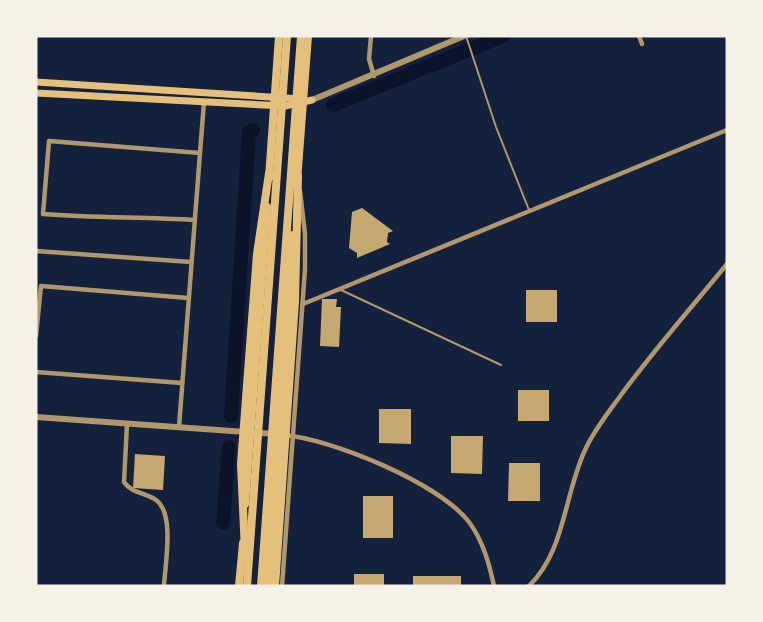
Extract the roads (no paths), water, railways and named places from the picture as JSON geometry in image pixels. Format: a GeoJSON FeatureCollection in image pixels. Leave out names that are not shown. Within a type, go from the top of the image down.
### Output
{"type":"FeatureCollection","features":[{"type":"Feature","properties":{"kind":"main road"},"geometry":{"type":"LineString","coordinates":[[239,586],[279,36]]}},
{"type":"Feature","properties":{"kind":"main road"},"geometry":{"type":"LineString","coordinates":[[246,586],[286,36]]}},
{"type":"Feature","properties":{"kind":"main road"},"geometry":{"type":"LineString","coordinates":[[261,586],[301,36]]}},
{"type":"Feature","properties":{"kind":"main road"},"geometry":{"type":"LineString","coordinates":[[268,586],[281,435],[308,36]]}},
{"type":"Feature","properties":{"kind":"main road"},"geometry":{"type":"LineString","coordinates":[[36,82],[275,95],[303,100]]}},
{"type":"Feature","properties":{"kind":"main road"},"geometry":{"type":"LineString","coordinates":[[36,93],[274,105],[312,100]]}},
{"type":"Feature","properties":{"kind":"main road"},"geometry":{"type":"LineString","coordinates":[[246,586],[241,464],[256,261],[269,173]]}},
{"type":"Feature","properties":{"kind":"main road"},"geometry":{"type":"LineString","coordinates":[[275,586],[295,312],[298,176]]}},
{"type":"Feature","properties":{"kind":"street"},"geometry":{"type":"LineString","coordinates":[[371,36],[369,59],[374,76]]}},
{"type":"Feature","properties":{"kind":"street"},"geometry":{"type":"LineString","coordinates":[[312,100],[465,36]]}},
{"type":"Feature","properties":{"kind":"street"},"geometry":{"type":"LineString","coordinates":[[639,36],[642,44]]}},
{"type":"Feature","properties":{"kind":"street"},"geometry":{"type":"LineString","coordinates":[[179,427],[204,102]]}},
{"type":"Feature","properties":{"kind":"street"},"geometry":{"type":"LineString","coordinates":[[303,304],[727,130]]}},
{"type":"Feature","properties":{"kind":"street"},"geometry":{"type":"LineString","coordinates":[[194,220],[122,215],[110,219],[43,214],[49,141],[200,153]]}},
{"type":"Feature","properties":{"kind":"street"},"geometry":{"type":"LineString","coordinates":[[282,586],[306,243],[298,176]]}},
{"type":"Feature","properties":{"kind":"street"},"geometry":{"type":"LineString","coordinates":[[36,251],[191,262]]}},
{"type":"Feature","properties":{"kind":"street"},"geometry":{"type":"LineString","coordinates":[[529,586],[547,560],[560,532],[575,476],[585,449],[598,427],[646,360],[727,264]]}},
{"type":"Feature","properties":{"kind":"street"},"geometry":{"type":"LineString","coordinates":[[36,336],[41,286],[188,298]]}},
{"type":"Feature","properties":{"kind":"street"},"geometry":{"type":"LineString","coordinates":[[36,372],[182,383]]}},
{"type":"Feature","properties":{"kind":"street"},"geometry":{"type":"LineString","coordinates":[[36,417],[293,436],[336,447],[446,498],[470,523],[479,539],[488,557],[494,586]]}},
{"type":"Feature","properties":{"kind":"street"},"geometry":{"type":"LineString","coordinates":[[127,424],[124,482],[128,488],[154,499],[166,511],[168,524],[164,586]]}},
{"type":"Feature","properties":{"kind":"lane"},"geometry":{"type":"LineString","coordinates":[[465,36],[495,127],[529,210]]}},
{"type":"Feature","properties":{"kind":"lane"},"geometry":{"type":"LineString","coordinates":[[338,289],[501,365]]}},
{"type":"Feature","properties":{"kind":"waterway"},"geometry":{"type":"LineString","coordinates":[[333,105],[503,36]]}},
{"type":"Feature","properties":{"kind":"waterway"},"geometry":{"type":"LineString","coordinates":[[231,416],[249,132],[253,130]]}},
{"type":"Feature","properties":{"kind":"waterway"},"geometry":{"type":"LineString","coordinates":[[223,523],[229,447]]}}]}
